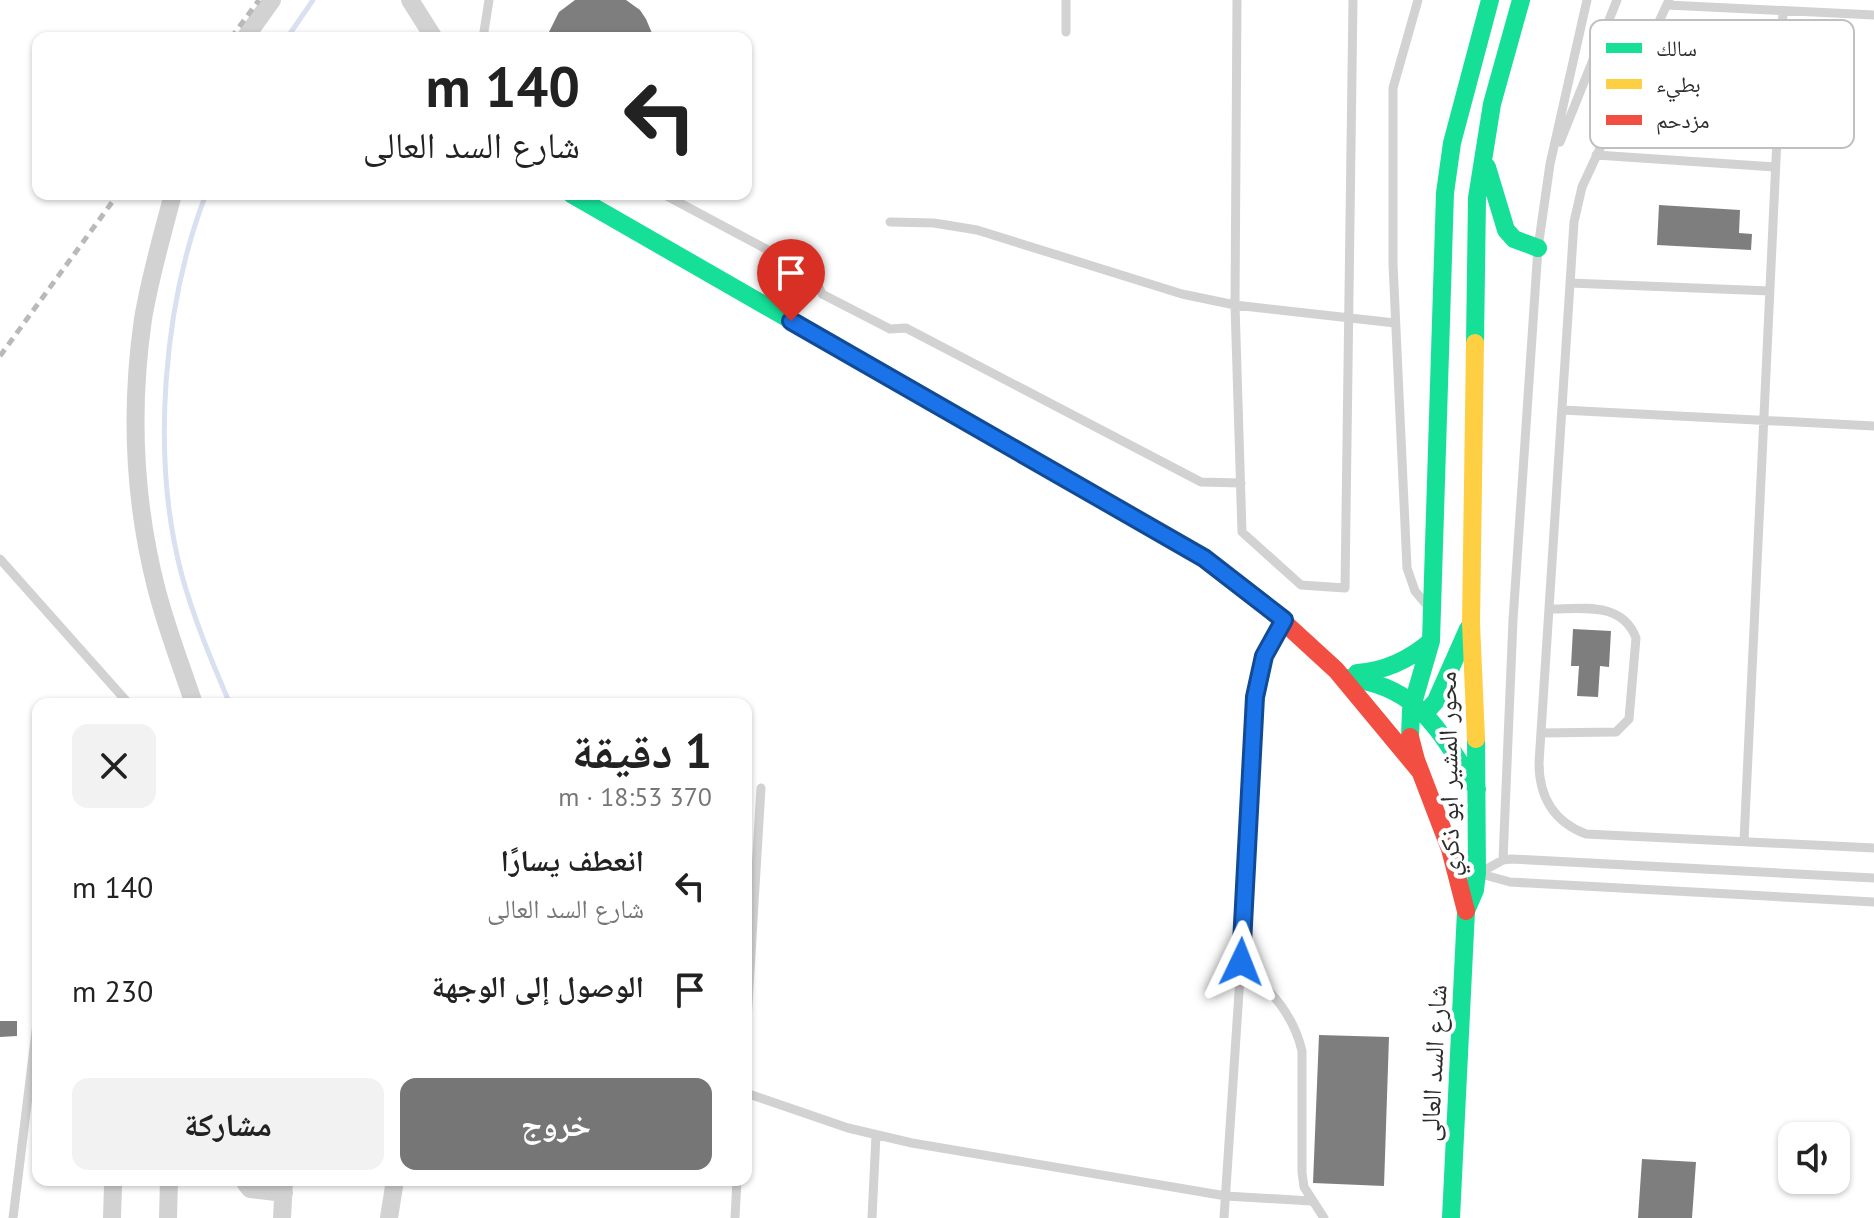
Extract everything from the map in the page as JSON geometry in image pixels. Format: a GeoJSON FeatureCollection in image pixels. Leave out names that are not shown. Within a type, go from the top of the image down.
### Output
{"type":"FeatureCollection","features":[{"type":"Feature","properties":{"kind":"main road","name":"محور المشير ابو ذكري"},"geometry":{"type":"LineString","coordinates":[[1466,911],[1450,849],[1411,746],[1431,641],[1433,609],[1445,193],[1452,143],[1490,0]]}},
{"type":"Feature","properties":{"kind":"main road","name":"محور المشير ابو ذكري"},"geometry":{"type":"LineString","coordinates":[[1466,911],[1475,890],[1477,873],[1478,790],[1471,623],[1475,245],[1483,151],[1492,104],[1521,0]]}},
{"type":"Feature","properties":{"kind":"main road"},"geometry":{"type":"LineString","coordinates":[[1483,151],[1506,230],[1514,239],[1538,248]]}},
{"type":"Feature","properties":{"kind":"main road"},"geometry":{"type":"LineString","coordinates":[[581,200],[1204,558],[1284,620],[1346,680],[1422,773]]}},
{"type":"Feature","properties":{"kind":"main road"},"geometry":{"type":"LineString","coordinates":[[1416,711],[1436,701],[1471,623]]}},
{"type":"Feature","properties":{"kind":"main road"},"geometry":{"type":"LineString","coordinates":[[1346,680],[1355,673],[1385,669],[1410,658],[1431,641]]}},
{"type":"Feature","properties":{"kind":"main road"},"geometry":{"type":"LineString","coordinates":[[1346,680],[1381,683],[1416,711],[1478,790]]}},
{"type":"Feature","properties":{"kind":"main road","name":"شارع السد العالى"},"geometry":{"type":"LineString","coordinates":[[1451,1218],[1466,911]]}},
{"type":"Feature","properties":{"kind":"street"},"geometry":{"type":"LineString","coordinates":[[249,32],[272,0]]}},
{"type":"Feature","properties":{"kind":"street"},"geometry":{"type":"LineString","coordinates":[[410,0],[430,32]]}},
{"type":"Feature","properties":{"kind":"street"},"geometry":{"type":"LineString","coordinates":[[172,200],[144,317],[135,407],[136,453],[144,528],[156,587],[192,698]]}},
{"type":"Feature","properties":{"kind":"street"},"geometry":{"type":"LineString","coordinates":[[1346,680],[1380,710],[1394,717],[1416,711]]}},
{"type":"Feature","properties":{"kind":"street"},"geometry":{"type":"LineString","coordinates":[[110,1186],[112,1218]]}},
{"type":"Feature","properties":{"kind":"street"},"geometry":{"type":"LineString","coordinates":[[168,1218],[169,1186]]}},
{"type":"Feature","properties":{"kind":"street"},"geometry":{"type":"LineString","coordinates":[[248,1186],[250,1189],[284,1186],[282,1218]]}},
{"type":"Feature","properties":{"kind":"street"},"geometry":{"type":"LineString","coordinates":[[389,1218],[394,1186]]}},
{"type":"Feature","properties":{"kind":"lane"},"geometry":{"type":"LineString","coordinates":[[484,32],[489,0]]}},
{"type":"Feature","properties":{"kind":"lane"},"geometry":{"type":"LineString","coordinates":[[1066,0],[1066,32]]}},
{"type":"Feature","properties":{"kind":"lane"},"geometry":{"type":"LineString","coordinates":[[1237,0],[1235,305],[1242,532],[1301,585],[1345,588],[1353,0]]}},
{"type":"Feature","properties":{"kind":"lane"},"geometry":{"type":"LineString","coordinates":[[1418,0],[1393,88],[1395,323],[1407,568],[1415,591],[1433,609]]}},
{"type":"Feature","properties":{"kind":"lane"},"geometry":{"type":"LineString","coordinates":[[1503,860],[1513,620],[1538,248],[1550,164],[1587,0]]}},
{"type":"Feature","properties":{"kind":"lane"},"geometry":{"type":"LineString","coordinates":[[1609,20],[1617,0]]}},
{"type":"Feature","properties":{"kind":"lane"},"geometry":{"type":"LineString","coordinates":[[1668,3],[1874,15]]}},
{"type":"Feature","properties":{"kind":"lane"},"geometry":{"type":"LineString","coordinates":[[1783,11],[1783,20]]}},
{"type":"Feature","properties":{"kind":"lane"},"geometry":{"type":"LineString","coordinates":[[1550,164],[1590,66]]}},
{"type":"Feature","properties":{"kind":"lane"},"geometry":{"type":"LineString","coordinates":[[1599,148],[1577,203],[1541,733],[1541,791],[1548,805],[1570,828],[1586,834],[1874,848]]}},
{"type":"Feature","properties":{"kind":"lane"},"geometry":{"type":"LineString","coordinates":[[1744,841],[1776,148]]}},
{"type":"Feature","properties":{"kind":"lane"},"geometry":{"type":"LineString","coordinates":[[1596,155],[1775,167]]}},
{"type":"Feature","properties":{"kind":"lane"},"geometry":{"type":"LineString","coordinates":[[674,200],[813,274],[822,294],[890,329],[906,328],[1201,482],[1241,483]]}},
{"type":"Feature","properties":{"kind":"lane"},"geometry":{"type":"LineString","coordinates":[[890,222],[934,223],[977,230],[1182,294],[1235,305],[1395,323]]}},
{"type":"Feature","properties":{"kind":"lane"},"geometry":{"type":"LineString","coordinates":[[1570,283],[1770,291]]}},
{"type":"Feature","properties":{"kind":"lane"},"geometry":{"type":"LineString","coordinates":[[1562,410],[1874,426]]}},
{"type":"Feature","properties":{"kind":"lane"},"geometry":{"type":"LineString","coordinates":[[0,559],[124,698]]}},
{"type":"Feature","properties":{"kind":"lane"},"geometry":{"type":"LineString","coordinates":[[1541,733],[1616,732],[1624,726],[1629,719],[1636,638],[1625,620],[1604,609],[1549,609]]}},
{"type":"Feature","properties":{"kind":"lane"},"geometry":{"type":"LineString","coordinates":[[1224,1218],[1255,697],[1264,656],[1284,620]]}},
{"type":"Feature","properties":{"kind":"lane"},"geometry":{"type":"LineString","coordinates":[[752,937],[761,788]]}},
{"type":"Feature","properties":{"kind":"lane"},"geometry":{"type":"LineString","coordinates":[[1477,873],[1503,860],[1874,878]]}},
{"type":"Feature","properties":{"kind":"lane"},"geometry":{"type":"LineString","coordinates":[[1477,873],[1510,882],[1874,902]]}},
{"type":"Feature","properties":{"kind":"lane"},"geometry":{"type":"LineString","coordinates":[[1241,962],[1290,1015],[1298,1032],[1302,1051],[1304,1187],[1324,1218]]}},
{"type":"Feature","properties":{"kind":"lane"},"geometry":{"type":"LineString","coordinates":[[13,1218],[32,1064]]}},
{"type":"Feature","properties":{"kind":"lane"},"geometry":{"type":"LineString","coordinates":[[752,1095],[876,1135],[1226,1196],[1311,1201]]}},
{"type":"Feature","properties":{"kind":"lane"},"geometry":{"type":"LineString","coordinates":[[872,1218],[876,1135]]}},
{"type":"Feature","properties":{"kind":"lane"},"geometry":{"type":"LineString","coordinates":[[735,1218],[737,1186]]}},
{"type":"Feature","properties":{"kind":"building"},"geometry":{"type":"Polygon","coordinates":[[[575,0],[626,0],[640,10],[651,32],[549,32],[559,12],[575,0]]]}},
{"type":"Feature","properties":{"kind":"building"},"geometry":{"type":"Polygon","coordinates":[[[1659,205],[1740,210],[1739,233],[1752,234],[1751,250],[1657,245],[1659,205]]]}},
{"type":"Feature","properties":{"kind":"building"},"geometry":{"type":"Polygon","coordinates":[[[1573,629],[1611,631],[1609,667],[1600,666],[1598,697],[1577,696],[1579,666],[1571,666],[1573,629]]]}},
{"type":"Feature","properties":{"kind":"building"},"geometry":{"type":"Polygon","coordinates":[[[0,1021],[17,1021],[17,1036],[0,1037],[0,1021]]]}},
{"type":"Feature","properties":{"kind":"building"},"geometry":{"type":"Polygon","coordinates":[[[1319,1035],[1389,1037],[1384,1186],[1313,1183],[1319,1035]]]}},
{"type":"Feature","properties":{"kind":"building"},"geometry":{"type":"Polygon","coordinates":[[[1642,1159],[1696,1162],[1692,1218],[1638,1218],[1642,1159]]]}},
{"type":"Feature","properties":{"kind":"waterway"},"geometry":{"type":"LineString","coordinates":[[291,32],[313,0]]}},
{"type":"Feature","properties":{"kind":"waterway"},"geometry":{"type":"LineString","coordinates":[[204,200],[191,237],[171,332],[164,431],[166,480],[181,572],[228,698]]}},
{"type":"Feature","properties":{"kind":"railway"},"geometry":{"type":"LineString","coordinates":[[235,32],[259,0]]}},
{"type":"Feature","properties":{"kind":"railway"},"geometry":{"type":"LineString","coordinates":[[0,356],[114,200]]}},
{"type":"Feature","properties":{"kind":"traffic: fast"},"geometry":{"type":"LineString","coordinates":[[1410,737],[1411,710],[1431,641],[1445,193],[1452,143],[1490,0]]}},
{"type":"Feature","properties":{"kind":"traffic: fast"},"geometry":{"type":"LineString","coordinates":[[1475,343],[1477,198],[1492,104],[1521,0]]}},
{"type":"Feature","properties":{"kind":"traffic: fast"},"geometry":{"type":"LineString","coordinates":[[1487,167],[1506,230],[1514,239],[1538,248]]}},
{"type":"Feature","properties":{"kind":"traffic: fast"},"geometry":{"type":"LineString","coordinates":[[581,200],[1076,484]]}},
{"type":"Feature","properties":{"kind":"traffic: fast"},"geometry":{"type":"LineString","coordinates":[[1425,713],[1436,701],[1468,629]]}},
{"type":"Feature","properties":{"kind":"traffic: fast"},"geometry":{"type":"LineString","coordinates":[[1357,673],[1397,663],[1431,641]]}},
{"type":"Feature","properties":{"kind":"traffic: fast"},"geometry":{"type":"LineString","coordinates":[[1345,678],[1371,682],[1410,701],[1438,731],[1477,789]]}},
{"type":"Feature","properties":{"kind":"traffic: fast"},"geometry":{"type":"LineString","coordinates":[[1451,1218],[1466,911],[1475,890],[1477,873],[1476,739]]}},
{"type":"Feature","properties":{"kind":"traffic: slow"},"geometry":{"type":"LineString","coordinates":[[1475,343],[1471,623],[1476,739]]}},
{"type":"Feature","properties":{"kind":"traffic: jam"},"geometry":{"type":"LineString","coordinates":[[1076,484],[1204,558],[1263,603],[1336,670],[1419,770]]}},
{"type":"Feature","properties":{"kind":"traffic: jam"},"geometry":{"type":"LineString","coordinates":[[1410,737],[1450,849],[1466,911]]}},
{"type":"Feature","properties":{"kind":"route"},"geometry":{"type":"LineString","coordinates":[[791,321],[1204,558],[1284,620],[1264,656],[1255,697],[1241,962]]}}]}
